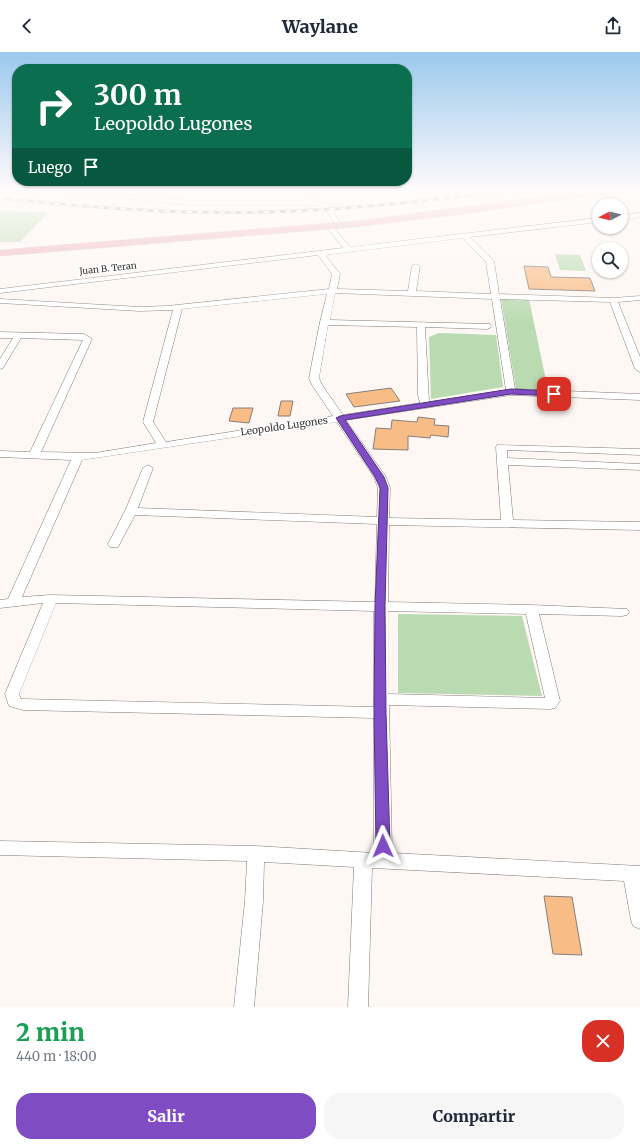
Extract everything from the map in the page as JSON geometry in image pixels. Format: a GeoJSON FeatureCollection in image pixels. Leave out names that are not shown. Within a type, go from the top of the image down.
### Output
{"type":"FeatureCollection","features":[{"type":"Feature","properties":{"kind":"main road"},"geometry":{"type":"LineString","coordinates":[[0,253],[228,235]]}},
{"type":"Feature","properties":{"kind":"street"},"geometry":{"type":"LineString","coordinates":[[339,235],[348,249]]}},
{"type":"Feature","properties":{"kind":"street","name":"Juan B. Teran"},"geometry":{"type":"LineString","coordinates":[[0,291],[477,235]]}},
{"type":"Feature","properties":{"kind":"street"},"geometry":{"type":"LineString","coordinates":[[465,236],[490,261],[511,392]]}},
{"type":"Feature","properties":{"kind":"street"},"geometry":{"type":"LineString","coordinates":[[321,254],[336,274],[324,322],[314,378],[317,385],[380,477],[384,488],[380,606],[383,860]]}},
{"type":"Feature","properties":{"kind":"street"},"geometry":{"type":"LineString","coordinates":[[412,293],[416,266]]}},
{"type":"Feature","properties":{"kind":"street"},"geometry":{"type":"LineString","coordinates":[[0,301],[140,309],[178,307],[333,290],[613,300],[640,298]]}},
{"type":"Feature","properties":{"kind":"street"},"geometry":{"type":"LineString","coordinates":[[613,300],[640,369]]}},
{"type":"Feature","properties":{"kind":"street"},"geometry":{"type":"LineString","coordinates":[[162,444],[148,422],[178,307]]}},
{"type":"Feature","properties":{"kind":"street"},"geometry":{"type":"LineString","coordinates":[[324,322],[502,333]]}},
{"type":"Feature","properties":{"kind":"street"},"geometry":{"type":"LineString","coordinates":[[421,328],[487,326]]}},
{"type":"Feature","properties":{"kind":"street"},"geometry":{"type":"LineString","coordinates":[[421,328],[423,395],[425,405]]}},
{"type":"Feature","properties":{"kind":"street"},"geometry":{"type":"LineString","coordinates":[[0,334],[84,337],[88,339],[34,455]]}},
{"type":"Feature","properties":{"kind":"street"},"geometry":{"type":"LineString","coordinates":[[0,366],[19,335]]}},
{"type":"Feature","properties":{"kind":"street"},"geometry":{"type":"LineString","coordinates":[[628,338],[640,338]]}},
{"type":"Feature","properties":{"kind":"street","name":"Leopoldo Lugones"},"geometry":{"type":"LineString","coordinates":[[0,454],[95,456],[162,444],[511,392],[640,397]]}},
{"type":"Feature","properties":{"kind":"street"},"geometry":{"type":"LineString","coordinates":[[507,524],[501,446],[640,452]]}},
{"type":"Feature","properties":{"kind":"street"},"geometry":{"type":"LineString","coordinates":[[6,603],[78,456]]}},
{"type":"Feature","properties":{"kind":"street"},"geometry":{"type":"LineString","coordinates":[[502,461],[640,467]]}},
{"type":"Feature","properties":{"kind":"street"},"geometry":{"type":"LineString","coordinates":[[114,544],[131,511],[148,468]]}},
{"type":"Feature","properties":{"kind":"street"},"geometry":{"type":"LineString","coordinates":[[131,511],[383,521],[640,526]]}},
{"type":"Feature","properties":{"kind":"street"},"geometry":{"type":"LineString","coordinates":[[6,603],[51,599],[622,612]]}},
{"type":"Feature","properties":{"kind":"street"},"geometry":{"type":"LineString","coordinates":[[51,599],[12,694],[14,702],[23,705],[380,706],[550,704],[554,701],[531,609]]}},
{"type":"Feature","properties":{"kind":"street"},"geometry":{"type":"LineString","coordinates":[[0,848],[256,854],[636,874],[640,920]]}},
{"type":"Feature","properties":{"kind":"street"},"geometry":{"type":"LineString","coordinates":[[244,1007],[254,901],[256,854]]}},
{"type":"Feature","properties":{"kind":"street"},"geometry":{"type":"LineString","coordinates":[[358,1007],[363,860]]}},
{"type":"Feature","properties":{"kind":"green space"},"geometry":{"type":"Polygon","coordinates":[[[0,235],[27,235],[20,242],[0,242],[0,235]]]}},
{"type":"Feature","properties":{"kind":"green space"},"geometry":{"type":"Polygon","coordinates":[[[555,254],[580,255],[586,271],[560,270],[555,254]]]}},
{"type":"Feature","properties":{"kind":"green space"},"geometry":{"type":"Polygon","coordinates":[[[501,298],[529,299],[548,390],[516,389],[501,298]]]}},
{"type":"Feature","properties":{"kind":"green space"},"geometry":{"type":"Polygon","coordinates":[[[439,333],[496,335],[503,387],[431,399],[429,337],[439,333]]]}},
{"type":"Feature","properties":{"kind":"green space"},"geometry":{"type":"Polygon","coordinates":[[[398,614],[522,616],[542,696],[398,693],[398,614]]]}},
{"type":"Feature","properties":{"kind":"building"},"geometry":{"type":"Polygon","coordinates":[[[524,266],[548,267],[551,277],[590,278],[595,291],[529,289],[524,266]]]}},
{"type":"Feature","properties":{"kind":"building"},"geometry":{"type":"Polygon","coordinates":[[[391,388],[400,401],[354,407],[346,394],[391,388]]]}},
{"type":"Feature","properties":{"kind":"building"},"geometry":{"type":"Polygon","coordinates":[[[281,401],[293,401],[290,416],[278,416],[281,401]]]}},
{"type":"Feature","properties":{"kind":"building"},"geometry":{"type":"Polygon","coordinates":[[[233,408],[253,408],[249,423],[229,421],[233,408]]]}},
{"type":"Feature","properties":{"kind":"building"},"geometry":{"type":"Polygon","coordinates":[[[418,417],[435,419],[434,425],[449,426],[448,437],[431,435],[430,438],[408,436],[408,450],[373,449],[376,428],[391,429],[392,420],[417,422],[418,417]]]}},
{"type":"Feature","properties":{"kind":"building"},"geometry":{"type":"Polygon","coordinates":[[[544,896],[572,897],[582,955],[553,954],[544,896]]]}},
{"type":"Feature","properties":{"kind":"route"},"geometry":{"type":"LineString","coordinates":[[383,846],[380,713],[380,606],[384,488],[380,477],[340,418],[511,392],[554,394]]}}]}
